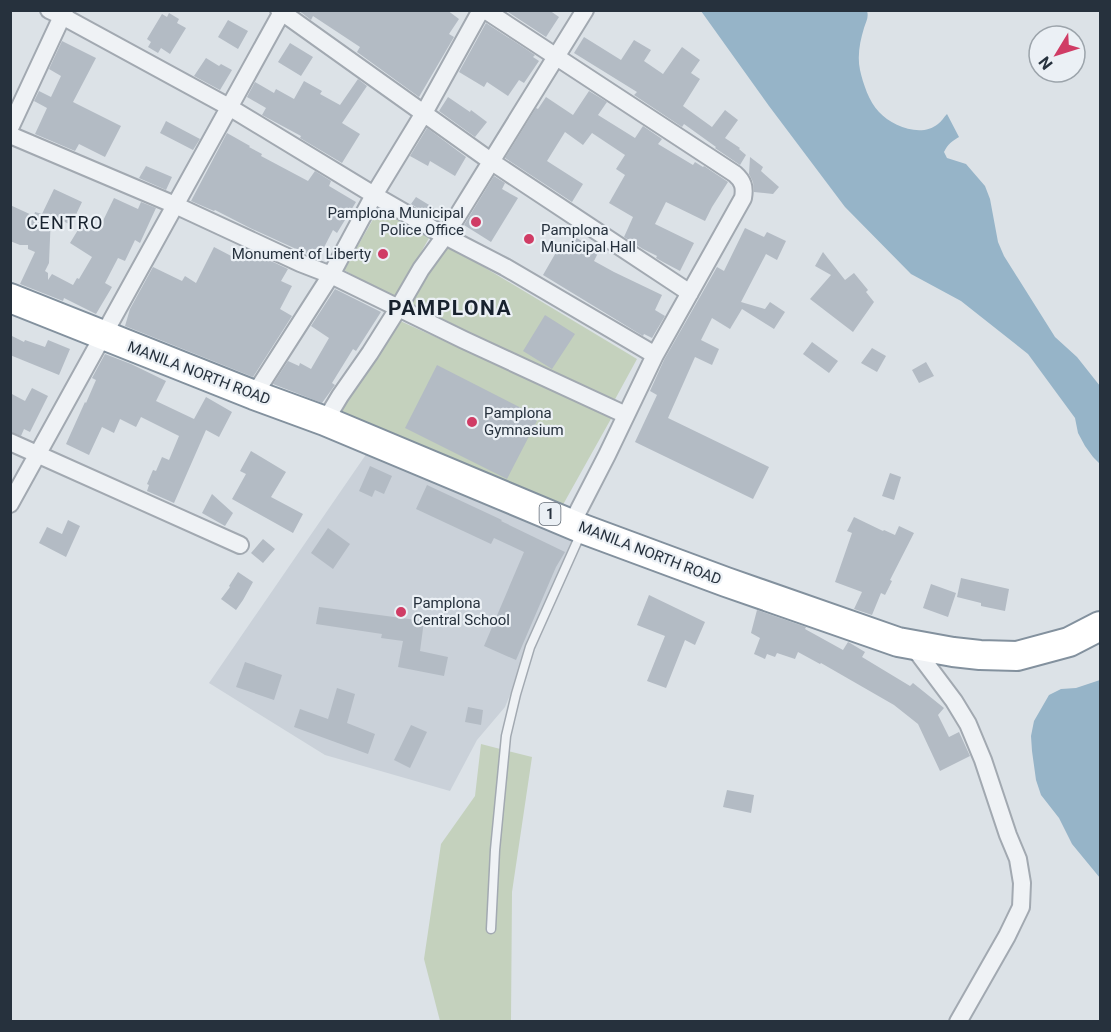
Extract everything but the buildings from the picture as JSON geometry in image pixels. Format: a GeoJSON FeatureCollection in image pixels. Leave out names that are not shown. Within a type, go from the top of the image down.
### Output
{"type":"FeatureCollection","features":[{"type":"Feature","properties":{"kind":"highway","name":"MANILA NORTH ROAD"},"geometry":{"type":"LineString","coordinates":[[10,298],[325,421],[577,526],[726,582],[898,642],[980,656],[1017,656],[1069,642],[1101,626]]}},
{"type":"Feature","properties":{"kind":"street"},"geometry":{"type":"LineString","coordinates":[[254,395],[331,275],[374,195],[483,10],[735,174],[742,182],[744,189],[743,198],[655,356],[577,526]]}},
{"type":"Feature","properties":{"kind":"street"},"geometry":{"type":"LineString","coordinates":[[325,421],[421,269],[446,236],[585,10]]}},
{"type":"Feature","properties":{"kind":"street"},"geometry":{"type":"LineString","coordinates":[[10,504],[281,11],[492,162],[690,293]]}},
{"type":"Feature","properties":{"kind":"street"},"geometry":{"type":"LineString","coordinates":[[10,128],[59,12],[229,107],[374,195],[505,267],[655,356]]}},
{"type":"Feature","properties":{"kind":"street"},"geometry":{"type":"LineString","coordinates":[[10,135],[331,275],[626,415]]}},
{"type":"Feature","properties":{"kind":"street"},"geometry":{"type":"LineString","coordinates":[[10,442],[240,545]]}},
{"type":"Feature","properties":{"kind":"street"},"geometry":{"type":"LineString","coordinates":[[912,645],[954,700],[968,724],[1018,860],[1022,884],[1021,907],[958,1022]]}},
{"type":"Feature","properties":{"kind":"lane"},"geometry":{"type":"LineString","coordinates":[[492,929],[495,850],[506,736],[530,647],[577,526]]}},
{"type":"Feature","properties":{"kind":"shaded area","name":"Pamplona Central School"},"geometry":{"type":"Polygon","coordinates":[[[367,453],[573,541],[505,707],[477,740],[450,791],[325,755],[209,683],[367,453]]]}},
{"type":"Feature","properties":{"kind":"green space"},"geometry":{"type":"Polygon","coordinates":[[[379,209],[429,238],[395,299],[344,270],[379,209]]]}},
{"type":"Feature","properties":{"kind":"green space"},"geometry":{"type":"Polygon","coordinates":[[[447,245],[637,359],[613,403],[406,301],[447,245]]]}},
{"type":"Feature","properties":{"kind":"green space"},"geometry":{"type":"Polygon","coordinates":[[[398,320],[612,417],[560,510],[487,484],[333,409],[398,320]]]}},
{"type":"Feature","properties":{"kind":"green space"},"geometry":{"type":"Polygon","coordinates":[[[481,744],[532,757],[512,892],[511,1021],[440,1021],[424,959],[441,844],[475,796],[481,744]]]}},
{"type":"Feature","properties":{"kind":"water"},"geometry":{"type":"Polygon","coordinates":[[[701,11],[867,11],[859,49],[859,65],[869,98],[875,108],[891,122],[915,130],[931,128],[947,114],[959,137],[950,143],[944,152],[947,158],[966,164],[985,186],[990,199],[998,242],[1004,256],[1055,337],[1077,357],[1100,386],[1100,464],[1085,446],[1078,433],[1075,418],[1028,354],[961,301],[911,274],[845,207],[701,11]]]}},
{"type":"Feature","properties":{"kind":"water"},"geometry":{"type":"Polygon","coordinates":[[[1100,680],[1100,878],[1072,844],[1059,818],[1041,795],[1036,780],[1031,736],[1034,721],[1049,695],[1061,689],[1076,688],[1100,680]]]}},
{"type":"Feature","properties":{"kind":"place","name":"Pamplona Municipal Police Office"},"geometry":{"type":"Point","coordinates":[476,222]}},
{"type":"Feature","properties":{"kind":"place","name":"Pamplona Municipal Hall"},"geometry":{"type":"Point","coordinates":[529,239]}},
{"type":"Feature","properties":{"kind":"place","name":"Monument of Liberty"},"geometry":{"type":"Point","coordinates":[383,254]}},
{"type":"Feature","properties":{"kind":"place","name":"Pamplona Gymnasium"},"geometry":{"type":"Point","coordinates":[472,422]}},
{"type":"Feature","properties":{"kind":"place","name":"Pamplona Central School"},"geometry":{"type":"Point","coordinates":[401,612]}},
{"type":"Feature","properties":{"kind":"district","name":"CENTRO"},"geometry":{"type":"Point","coordinates":[65,223]}},
{"type":"Feature","properties":{"kind":"district","name":"PAMPLONA"},"geometry":{"type":"Point","coordinates":[450,308]}}]}
